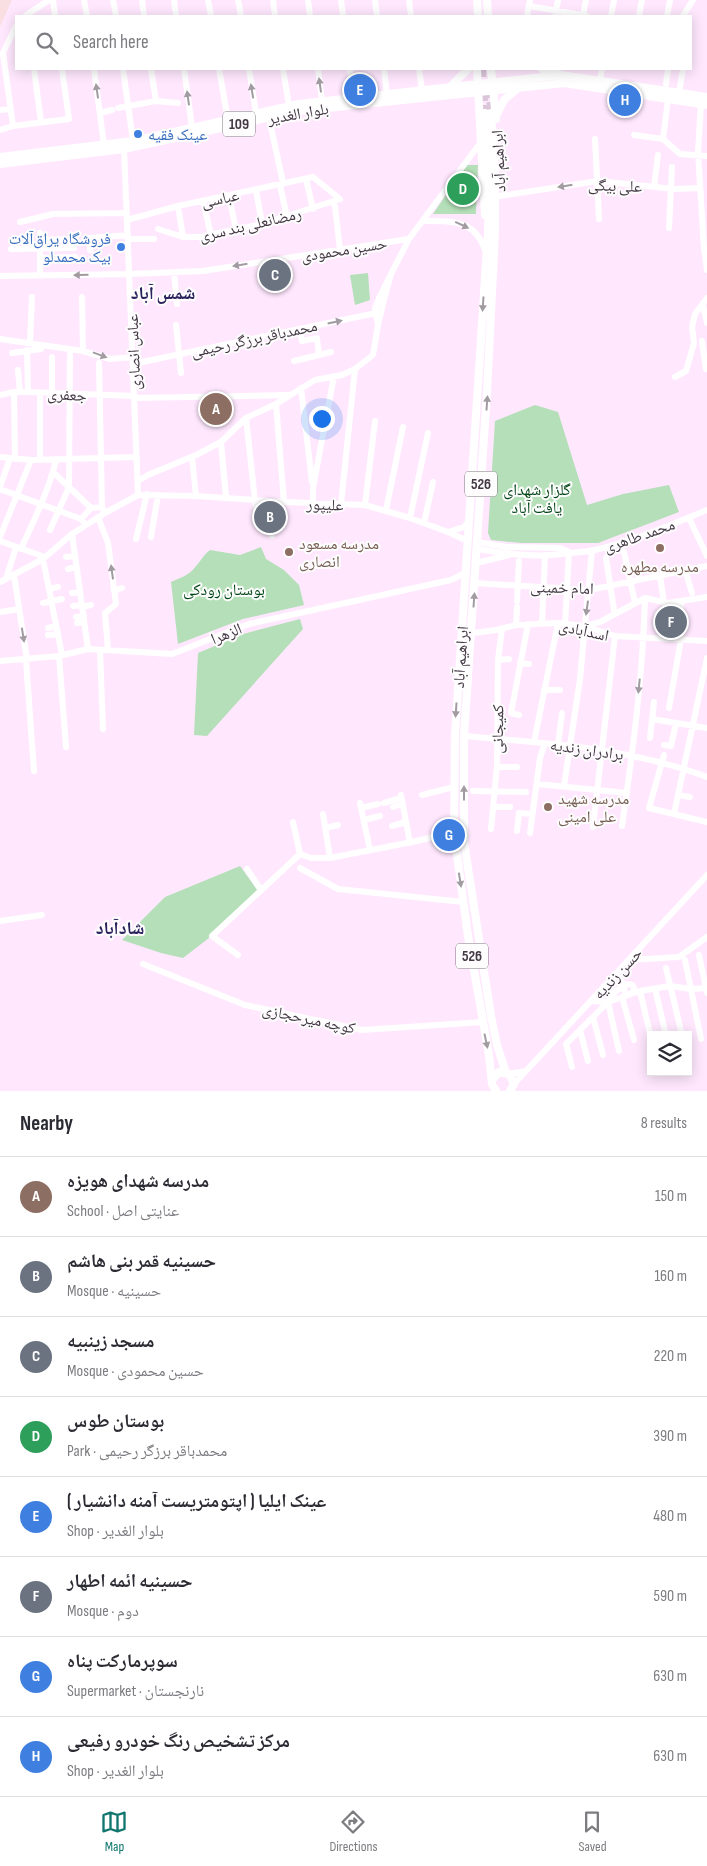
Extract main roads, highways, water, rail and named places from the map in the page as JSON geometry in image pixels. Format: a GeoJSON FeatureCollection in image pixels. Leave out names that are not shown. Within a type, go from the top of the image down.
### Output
{"type":"FeatureCollection","features":[{"type":"Feature","properties":{"kind":"main road"},"geometry":{"type":"LineString","coordinates":[[476,0],[477,15]]}},
{"type":"Feature","properties":{"kind":"main road"},"geometry":{"type":"LineString","coordinates":[[486,0],[486,15]]}},
{"type":"Feature","properties":{"kind":"main road"},"geometry":{"type":"LineString","coordinates":[[446,89],[467,70]]}},
{"type":"Feature","properties":{"kind":"main road"},"geometry":{"type":"LineString","coordinates":[[547,70],[561,75]]}},
{"type":"Feature","properties":{"kind":"main road"},"geometry":{"type":"LineString","coordinates":[[478,80],[487,77],[491,71]]}},
{"type":"Feature","properties":{"kind":"main road","name":"ابراهیم آباد"},"geometry":{"type":"LineString","coordinates":[[491,71],[494,102],[491,115],[495,185],[491,232],[485,430],[464,736],[464,842],[491,1016],[511,1089]]}},
{"type":"Feature","properties":{"kind":"main road","name":"109"},"geometry":{"type":"LineString","coordinates":[[493,86],[572,73],[600,81],[707,97]]}},
{"type":"Feature","properties":{"kind":"main road","name":"بلوار الغدیر"},"geometry":{"type":"LineString","coordinates":[[0,164],[124,150],[299,111],[446,89],[478,80]]}},
{"type":"Feature","properties":{"kind":"main road","name":"109"},"geometry":{"type":"LineString","coordinates":[[478,80],[493,86],[520,87],[564,83],[704,105]]}},
{"type":"Feature","properties":{"kind":"main road","name":"ابراهیم آباد"},"geometry":{"type":"LineString","coordinates":[[478,80],[483,204],[491,232]]}},
{"type":"Feature","properties":{"kind":"main road"},"geometry":{"type":"LineString","coordinates":[[491,115],[504,100],[520,87]]}},
{"type":"Feature","properties":{"kind":"main road","name":"بلوار الغدیر"},"geometry":{"type":"LineString","coordinates":[[0,156],[133,141],[289,106],[322,101],[446,89]]}},
{"type":"Feature","properties":{"kind":"main road"},"geometry":{"type":"LineString","coordinates":[[479,104],[485,98],[489,98],[494,102]]}},
{"type":"Feature","properties":{"kind":"main road","name":"ابراهیم آباد"},"geometry":{"type":"LineString","coordinates":[[491,115],[500,196],[499,218],[491,232],[487,255],[455,735],[454,832],[463,902],[495,1091]]}},
{"type":"Feature","properties":{"kind":"main road"},"geometry":{"type":"LineString","coordinates":[[475,430],[485,430]]}},
{"type":"Feature","properties":{"kind":"main road"},"geometry":{"type":"LineString","coordinates":[[492,1080],[496,1074],[508,1073]]}},
{"type":"Feature","properties":{"kind":"tunnel"},"geometry":{"type":"LineString","coordinates":[[482,70],[485,113]]}},
{"type":"Feature","properties":{"kind":"tunnel"},"geometry":{"type":"LineString","coordinates":[[490,90],[491,113]]}},
{"type":"Feature","properties":{"kind":"place","name":"عینک ایلیا ( اپتومتریست آمنه دانشیار )"},"geometry":{"type":"Point","coordinates":[360,90]}},
{"type":"Feature","properties":{"kind":"place","name":"مرکز تشخیص رنگ خودرو رفیعی"},"geometry":{"type":"Point","coordinates":[625,100]}},
{"type":"Feature","properties":{"kind":"place","name":"عینک فقیه"},"geometry":{"type":"Point","coordinates":[138,134]}},
{"type":"Feature","properties":{"kind":"place","name":"بوستان طوس"},"geometry":{"type":"Point","coordinates":[463,189]}},
{"type":"Feature","properties":{"kind":"place","name":"فروشگاه یراق‌آلات بیک محمدلو"},"geometry":{"type":"Point","coordinates":[121,247]}},
{"type":"Feature","properties":{"kind":"place","name":"مسجد زینبیه"},"geometry":{"type":"Point","coordinates":[275,275]}},
{"type":"Feature","properties":{"kind":"place","name":"مدرسه شهدای هویزه"},"geometry":{"type":"Point","coordinates":[216,409]}},
{"type":"Feature","properties":{"kind":"place","name":"حسینیه قمر بنی هاشم"},"geometry":{"type":"Point","coordinates":[270,517]}},
{"type":"Feature","properties":{"kind":"place","name":"مدرسه مطهره"},"geometry":{"type":"Point","coordinates":[660,548]}},
{"type":"Feature","properties":{"kind":"place","name":"مدرسه مسعود انصاری"},"geometry":{"type":"Point","coordinates":[289,552]}},
{"type":"Feature","properties":{"kind":"place","name":"حسینیه ائمه اطهار"},"geometry":{"type":"Point","coordinates":[671,622]}},
{"type":"Feature","properties":{"kind":"place","name":"مدرسه شهید علی امینی"},"geometry":{"type":"Point","coordinates":[548,807]}},
{"type":"Feature","properties":{"kind":"place","name":"سوپرمارکت پناه"},"geometry":{"type":"Point","coordinates":[449,835]}},
{"type":"Feature","properties":{"kind":"district","name":"شمس آباد"},"geometry":{"type":"Point","coordinates":[163,293]}},
{"type":"Feature","properties":{"kind":"district","name":"شادآباد"},"geometry":{"type":"Point","coordinates":[120,928]}},
{"type":"Feature","properties":{"kind":"park label","name":"گلزار شهدای یافت آباد"},"geometry":{"type":"Point","coordinates":[537,498]}},
{"type":"Feature","properties":{"kind":"park label","name":"بوستان رودکی"},"geometry":{"type":"Point","coordinates":[224,589]}}]}
